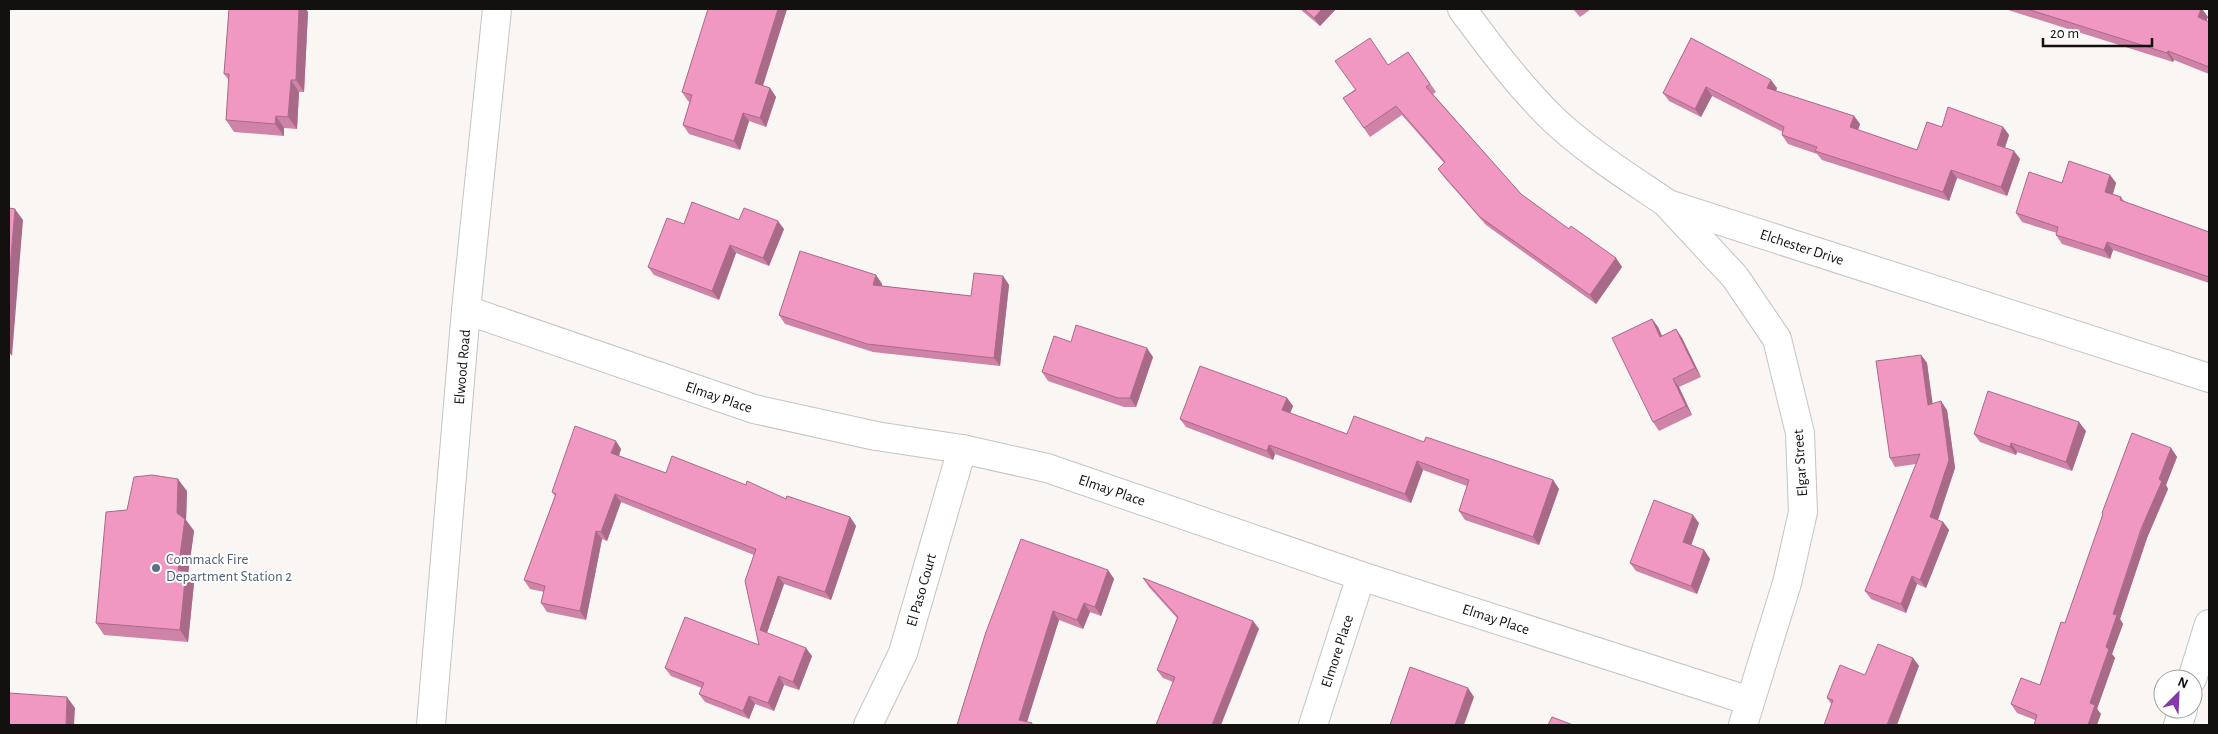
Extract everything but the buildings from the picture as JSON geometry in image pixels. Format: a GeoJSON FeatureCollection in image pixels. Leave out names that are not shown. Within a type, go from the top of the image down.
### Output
{"type":"FeatureCollection","features":[{"type":"Feature","properties":{"kind":"street","name":"Elwood Road"},"geometry":{"type":"LineString","coordinates":[[431,725],[466,310],[497,9]]}},
{"type":"Feature","properties":{"kind":"street","name":"Elchester Drive"},"geometry":{"type":"LineString","coordinates":[[1462,9],[1503,64],[1555,121],[1603,159],[1668,204],[2209,378]]}},
{"type":"Feature","properties":{"kind":"street","name":"Elgar Street"},"geometry":{"type":"LineString","coordinates":[[1668,204],[1735,277],[1777,339],[1800,433],[1803,512],[1787,583],[1746,713]]}},
{"type":"Feature","properties":{"kind":"street","name":"Elmay Place"},"geometry":{"type":"LineString","coordinates":[[466,310],[754,409],[876,436],[962,449],[1047,468],[1361,576],[1746,713]]}},
{"type":"Feature","properties":{"kind":"street","name":"El Paso Court"},"geometry":{"type":"LineString","coordinates":[[868,725],[903,653],[962,449]]}},
{"type":"Feature","properties":{"kind":"street","name":"Elmore Place"},"geometry":{"type":"LineString","coordinates":[[1313,725],[1361,576]]}},
{"type":"Feature","properties":{"kind":"street"},"geometry":{"type":"LineString","coordinates":[[2195,669],[2209,624]]}},
{"type":"Feature","properties":{"kind":"place","name":"Commack Fire Department Station 2"},"geometry":{"type":"Point","coordinates":[156,568]}}]}
